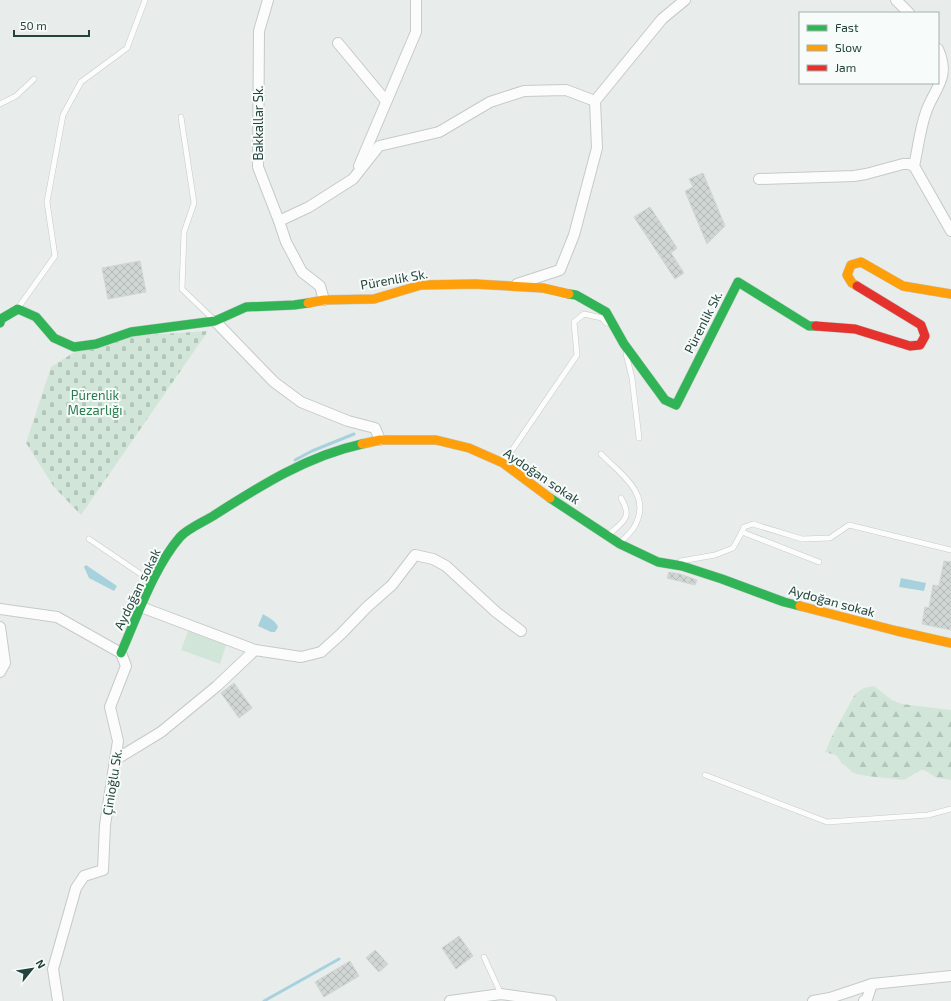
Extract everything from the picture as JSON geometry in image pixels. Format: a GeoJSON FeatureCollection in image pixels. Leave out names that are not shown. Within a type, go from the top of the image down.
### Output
{"type":"FeatureCollection","features":[{"type":"Feature","properties":{"kind":"street","name":"Bakkallar Sk."},"geometry":{"type":"LineString","coordinates":[[268,0],[259,31],[258,167],[286,242],[302,272],[320,286],[324,300]]}},
{"type":"Feature","properties":{"kind":"street"},"geometry":{"type":"LineString","coordinates":[[353,179],[416,32],[416,0]]}},
{"type":"Feature","properties":{"kind":"street"},"geometry":{"type":"LineString","coordinates":[[512,286],[560,270],[574,235],[597,148],[595,101],[662,19],[685,0]]}},
{"type":"Feature","properties":{"kind":"street"},"geometry":{"type":"LineString","coordinates":[[896,0],[908,12]]}},
{"type":"Feature","properties":{"kind":"street"},"geometry":{"type":"LineString","coordinates":[[338,44],[386,101]]}},
{"type":"Feature","properties":{"kind":"street"},"geometry":{"type":"LineString","coordinates":[[914,166],[926,112],[941,84],[943,74],[939,52]]}},
{"type":"Feature","properties":{"kind":"street"},"geometry":{"type":"LineString","coordinates":[[279,221],[309,207],[353,179],[379,146],[439,132],[490,102],[524,91],[566,90],[595,101]]}},
{"type":"Feature","properties":{"kind":"street"},"geometry":{"type":"LineString","coordinates":[[758,179],[854,176],[903,164],[909,164],[914,166],[951,231]]}},
{"type":"Feature","properties":{"kind":"street","name":"Pürenlik Sk."},"geometry":{"type":"LineString","coordinates":[[18,309],[36,317],[54,338],[74,347],[96,344],[131,332],[215,321],[246,307],[294,305],[324,300],[374,299],[421,285],[474,284],[543,288],[576,295],[606,312],[624,344],[665,400],[676,405],[738,282],[809,326],[855,329],[910,346],[920,345],[925,336],[921,325],[852,283],[847,275],[851,265],[860,262],[903,286],[951,294]]}},
{"type":"Feature","properties":{"kind":"street"},"geometry":{"type":"LineString","coordinates":[[0,323],[1,319],[18,309]]}},
{"type":"Feature","properties":{"kind":"street"},"geometry":{"type":"LineString","coordinates":[[215,321],[274,382],[301,402],[348,421],[375,428],[380,440]]}},
{"type":"Feature","properties":{"kind":"street","name":"Aydoğan sokak"},"geometry":{"type":"LineString","coordinates":[[120,653],[152,581],[164,559],[181,536],[239,499],[293,468],[340,449],[380,440],[436,440],[469,448],[503,463],[537,489],[607,536],[620,544],[658,562],[682,566],[784,602],[897,631],[951,642]]}},
{"type":"Feature","properties":{"kind":"street"},"geometry":{"type":"LineString","coordinates":[[141,607],[255,650],[301,658],[322,652],[367,607],[392,585],[415,555],[433,559],[446,566],[496,612],[521,631]]}},
{"type":"Feature","properties":{"kind":"street"},"geometry":{"type":"LineString","coordinates":[[0,609],[57,617],[120,653]]}},
{"type":"Feature","properties":{"kind":"street"},"geometry":{"type":"LineString","coordinates":[[0,627],[5,663],[0,672]]}},
{"type":"Feature","properties":{"kind":"street"},"geometry":{"type":"LineString","coordinates":[[115,760],[161,732],[217,686],[255,650]]}},
{"type":"Feature","properties":{"kind":"street","name":"Çinioğlu Sk."},"geometry":{"type":"LineString","coordinates":[[58,1001],[53,969],[76,888],[84,876],[104,870],[105,825],[118,741],[110,707],[126,666],[120,653]]}},
{"type":"Feature","properties":{"kind":"street"},"geometry":{"type":"LineString","coordinates":[[813,1001],[830,998],[872,984],[951,976]]}},
{"type":"Feature","properties":{"kind":"street"},"geometry":{"type":"LineString","coordinates":[[864,1001],[867,999],[872,984]]}},
{"type":"Feature","properties":{"kind":"street"},"geometry":{"type":"LineString","coordinates":[[454,1001],[501,994],[551,1001]]}},
{"type":"Feature","properties":{"kind":"lane"},"geometry":{"type":"LineString","coordinates":[[18,309],[55,256],[47,202],[63,115],[81,82],[127,48],[145,0]]}},
{"type":"Feature","properties":{"kind":"lane"},"geometry":{"type":"LineString","coordinates":[[0,104],[16,96],[34,79]]}},
{"type":"Feature","properties":{"kind":"lane"},"geometry":{"type":"LineString","coordinates":[[181,117],[194,203],[184,232],[182,289],[215,321]]}},
{"type":"Feature","properties":{"kind":"lane"},"geometry":{"type":"LineString","coordinates":[[503,463],[577,355],[574,322],[584,314],[602,318],[624,344],[632,378],[639,438]]}},
{"type":"Feature","properties":{"kind":"lane"},"geometry":{"type":"LineString","coordinates":[[601,454],[630,483],[638,495],[640,505],[638,518],[632,530],[620,544]]}},
{"type":"Feature","properties":{"kind":"lane"},"geometry":{"type":"LineString","coordinates":[[607,536],[627,516],[627,508],[621,498]]}},
{"type":"Feature","properties":{"kind":"lane"},"geometry":{"type":"LineString","coordinates":[[658,562],[685,561],[715,555],[733,548],[744,527],[753,524],[802,539],[830,538],[849,525],[951,550]]}},
{"type":"Feature","properties":{"kind":"lane"},"geometry":{"type":"LineString","coordinates":[[742,532],[819,562]]}},
{"type":"Feature","properties":{"kind":"lane"},"geometry":{"type":"LineString","coordinates":[[89,539],[152,581]]}},
{"type":"Feature","properties":{"kind":"lane"},"geometry":{"type":"LineString","coordinates":[[706,775],[827,822],[928,815],[951,809]]}},
{"type":"Feature","properties":{"kind":"lane"},"geometry":{"type":"LineString","coordinates":[[484,957],[501,994]]}},
{"type":"Feature","properties":{"kind":"green space","name":"Pürenlik Mezarlığı"},"geometry":{"type":"Polygon","coordinates":[[[208,331],[81,515],[54,487],[26,443],[51,367],[73,353],[132,336],[208,331]]]}},
{"type":"Feature","properties":{"kind":"green space"},"geometry":{"type":"Polygon","coordinates":[[[188,631],[226,645],[220,664],[181,650],[188,631]]]}},
{"type":"Feature","properties":{"kind":"green space"},"geometry":{"type":"Polygon","coordinates":[[[874,686],[892,700],[902,704],[951,710],[951,780],[937,778],[924,770],[921,770],[904,780],[856,774],[842,763],[836,755],[825,752],[855,694],[864,688],[874,686]]]}},
{"type":"Feature","properties":{"kind":"water"},"geometry":{"type":"Polygon","coordinates":[[[86,565],[117,586],[114,591],[89,578],[84,567],[86,565]]]}},
{"type":"Feature","properties":{"kind":"water"},"geometry":{"type":"Polygon","coordinates":[[[901,578],[926,583],[924,591],[899,587],[901,578]]]}},
{"type":"Feature","properties":{"kind":"water"},"geometry":{"type":"Polygon","coordinates":[[[263,614],[272,619],[277,625],[278,627],[275,632],[271,632],[258,626],[263,614]]]}},
{"type":"Feature","properties":{"kind":"building"},"geometry":{"type":"Polygon","coordinates":[[[703,173],[725,226],[707,244],[685,191],[693,187],[689,179],[703,173]]]}},
{"type":"Feature","properties":{"kind":"building"},"geometry":{"type":"Polygon","coordinates":[[[650,207],[677,248],[671,253],[684,273],[675,279],[634,217],[650,207]]]}},
{"type":"Feature","properties":{"kind":"building"},"geometry":{"type":"Polygon","coordinates":[[[140,261],[146,292],[108,299],[102,268],[140,261]]]}},
{"type":"Feature","properties":{"kind":"building"},"geometry":{"type":"Polygon","coordinates":[[[944,561],[951,562],[951,630],[922,624],[925,607],[929,608],[933,585],[939,586],[944,561]]]}},
{"type":"Feature","properties":{"kind":"building"},"geometry":{"type":"Polygon","coordinates":[[[669,572],[697,580],[695,585],[667,578],[669,572]]]}},
{"type":"Feature","properties":{"kind":"building"},"geometry":{"type":"Polygon","coordinates":[[[234,683],[252,708],[239,718],[221,693],[234,683]]]}},
{"type":"Feature","properties":{"kind":"building"},"geometry":{"type":"Polygon","coordinates":[[[459,936],[473,956],[456,969],[442,948],[459,936]]]}},
{"type":"Feature","properties":{"kind":"building"},"geometry":{"type":"Polygon","coordinates":[[[375,950],[388,964],[379,972],[366,958],[375,950]]]}},
{"type":"Feature","properties":{"kind":"building"},"geometry":{"type":"Polygon","coordinates":[[[350,961],[359,976],[324,997],[315,982],[350,961]]]}},
{"type":"Feature","properties":{"kind":"waterway"},"geometry":{"type":"LineString","coordinates":[[295,460],[312,451],[354,434]]}},
{"type":"Feature","properties":{"kind":"waterway"},"geometry":{"type":"LineString","coordinates":[[264,1001],[339,959]]}},
{"type":"Feature","properties":{"kind":"traffic: fast"},"geometry":{"type":"LineString","coordinates":[[569,294],[576,295],[606,312],[624,344],[665,400],[676,405],[738,282],[809,326],[816,326]]}},
{"type":"Feature","properties":{"kind":"traffic: fast"},"geometry":{"type":"LineString","coordinates":[[0,323],[1,319],[18,309],[36,317],[54,338],[74,347],[96,344],[131,332],[215,321],[246,307],[308,303]]}},
{"type":"Feature","properties":{"kind":"traffic: fast"},"geometry":{"type":"LineString","coordinates":[[121,653],[154,577],[171,549],[183,534],[284,473],[322,456],[362,444]]}},
{"type":"Feature","properties":{"kind":"traffic: fast"},"geometry":{"type":"LineString","coordinates":[[550,498],[620,544],[658,562],[682,566],[784,602],[800,606]]}},
{"type":"Feature","properties":{"kind":"traffic: slow"},"geometry":{"type":"LineString","coordinates":[[857,286],[852,283],[847,275],[851,265],[861,262],[903,286],[951,294]]}},
{"type":"Feature","properties":{"kind":"traffic: slow"},"geometry":{"type":"LineString","coordinates":[[308,303],[324,300],[374,299],[421,285],[475,284],[543,288],[569,294]]}},
{"type":"Feature","properties":{"kind":"traffic: slow"},"geometry":{"type":"LineString","coordinates":[[362,444],[380,440],[436,440],[469,448],[503,463],[550,498]]}},
{"type":"Feature","properties":{"kind":"traffic: slow"},"geometry":{"type":"LineString","coordinates":[[800,606],[951,643]]}},
{"type":"Feature","properties":{"kind":"traffic: jam"},"geometry":{"type":"LineString","coordinates":[[816,326],[855,329],[910,346],[920,345],[925,336],[921,325],[857,286]]}}]}
